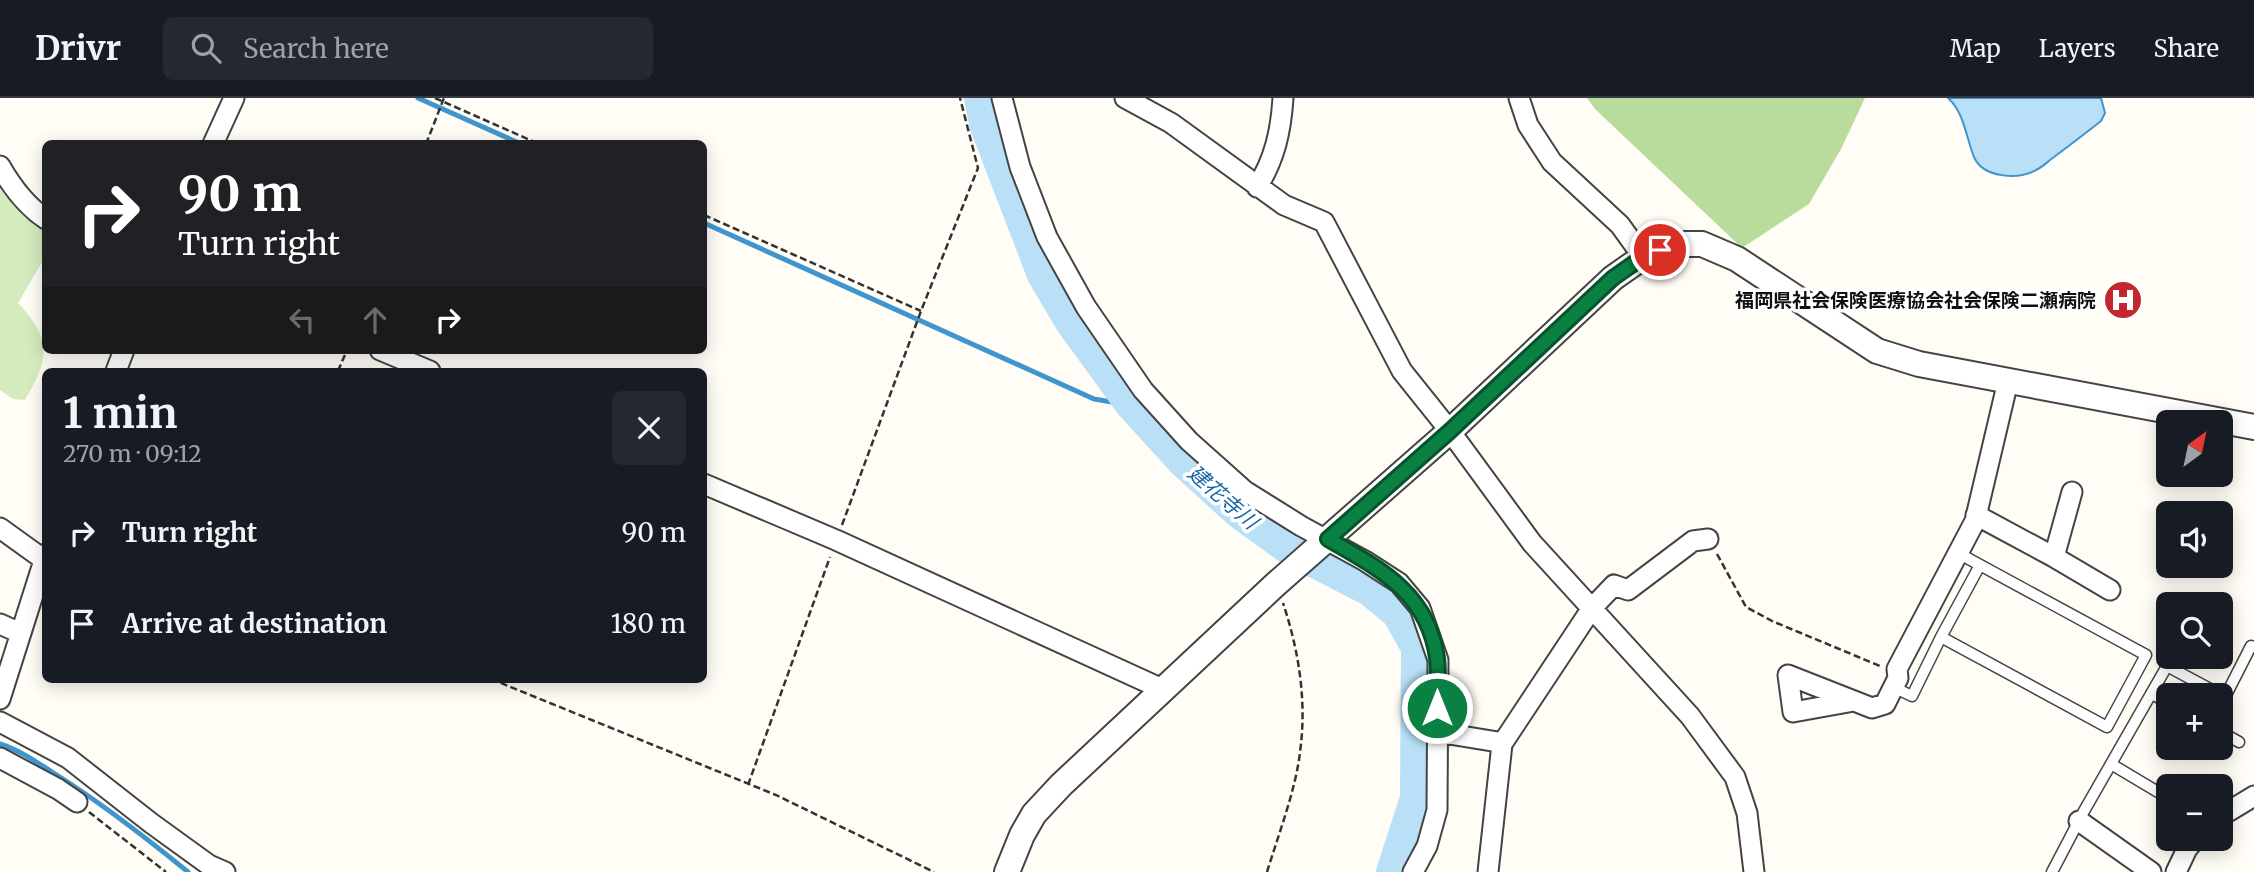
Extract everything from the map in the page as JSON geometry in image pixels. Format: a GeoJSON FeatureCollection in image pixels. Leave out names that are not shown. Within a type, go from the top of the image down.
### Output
{"type":"FeatureCollection","features":[{"type":"Feature","properties":{"kind":"street"},"geometry":{"type":"LineString","coordinates":[[215,140],[234,98]]}},
{"type":"Feature","properties":{"kind":"street"},"geometry":{"type":"LineString","coordinates":[[1002,98],[1020,167],[1047,237],[1086,307],[1143,390],[1189,441],[1245,491],[1324,542],[1399,583],[1420,608],[1437,660],[1437,810],[1427,846],[1413,872]]}},
{"type":"Feature","properties":{"kind":"street"},"geometry":{"type":"LineString","coordinates":[[1125,98],[1171,123],[1284,205],[1325,222],[1402,371],[1450,431],[1532,543],[1690,716],[1735,777],[1748,813],[1754,872]]}},
{"type":"Feature","properties":{"kind":"street"},"geometry":{"type":"LineString","coordinates":[[1257,187],[1276,149],[1283,98]]}},
{"type":"Feature","properties":{"kind":"street"},"geometry":{"type":"LineString","coordinates":[[1519,98],[1528,125],[1552,162],[1620,225],[1643,257]]}},
{"type":"Feature","properties":{"kind":"street"},"geometry":{"type":"LineString","coordinates":[[0,166],[10,184],[42,216]]}},
{"type":"Feature","properties":{"kind":"street"},"geometry":{"type":"LineString","coordinates":[[1007,872],[1034,814],[1162,689],[1295,566],[1450,431],[1613,278],[1643,257],[1676,244],[1702,244],[1719,250],[1737,259],[1877,351],[1919,365],[2254,427]]}},
{"type":"Feature","properties":{"kind":"street"},"geometry":{"type":"LineString","coordinates":[[390,354],[423,368]]}},
{"type":"Feature","properties":{"kind":"street"},"geometry":{"type":"LineString","coordinates":[[1854,701],[1872,708],[1885,704],[1896,683],[1897,669],[1976,515],[2008,381]]}},
{"type":"Feature","properties":{"kind":"street"},"geometry":{"type":"LineString","coordinates":[[707,485],[836,540],[1162,689]]}},
{"type":"Feature","properties":{"kind":"street"},"geometry":{"type":"LineString","coordinates":[[2054,557],[2072,492]]}},
{"type":"Feature","properties":{"kind":"street"},"geometry":{"type":"LineString","coordinates":[[1976,515],[2110,590]]}},
{"type":"Feature","properties":{"kind":"street"},"geometry":{"type":"LineString","coordinates":[[0,528],[42,555]]}},
{"type":"Feature","properties":{"kind":"street"},"geometry":{"type":"LineString","coordinates":[[1488,872],[1503,744],[1592,608],[1614,585],[1628,590],[1693,541],[1707,539]]}},
{"type":"Feature","properties":{"kind":"street"},"geometry":{"type":"LineString","coordinates":[[0,699],[42,562]]}},
{"type":"Feature","properties":{"kind":"street"},"geometry":{"type":"LineString","coordinates":[[0,624],[20,633]]}},
{"type":"Feature","properties":{"kind":"street"},"geometry":{"type":"LineString","coordinates":[[0,722],[68,758],[151,823],[209,865],[225,872]]}},
{"type":"Feature","properties":{"kind":"street"},"geometry":{"type":"LineString","coordinates":[[1437,732],[1503,744]]}},
{"type":"Feature","properties":{"kind":"street"},"geometry":{"type":"LineString","coordinates":[[0,758],[48,783],[77,802]]}},
{"type":"Feature","properties":{"kind":"street"},"geometry":{"type":"LineString","coordinates":[[2233,809],[2254,796]]}},
{"type":"Feature","properties":{"kind":"street"},"geometry":{"type":"LineString","coordinates":[[2079,821],[2151,872]]}},
{"type":"Feature","properties":{"kind":"street"},"geometry":{"type":"LineString","coordinates":[[2176,872],[2187,851]]}},
{"type":"Feature","properties":{"kind":"lane"},"geometry":{"type":"LineString","coordinates":[[1941,638],[2107,727],[2146,655],[1958,553]]}},
{"type":"Feature","properties":{"kind":"lane"},"geometry":{"type":"LineString","coordinates":[[1896,683],[1912,696],[1980,565]]}},
{"type":"Feature","properties":{"kind":"lane"},"geometry":{"type":"LineString","coordinates":[[2052,872],[2167,666],[2225,697],[2251,646],[2254,647]]}},
{"type":"Feature","properties":{"kind":"lane"},"geometry":{"type":"LineString","coordinates":[[2152,694],[2156,696]]}},
{"type":"Feature","properties":{"kind":"lane"},"geometry":{"type":"LineString","coordinates":[[2233,739],[2239,742]]}},
{"type":"Feature","properties":{"kind":"lane"},"geometry":{"type":"LineString","coordinates":[[2111,764],[2156,791]]}},
{"type":"Feature","properties":{"kind":"path"},"geometry":{"type":"LineString","coordinates":[[435,98],[530,140]]}},
{"type":"Feature","properties":{"kind":"path"},"geometry":{"type":"LineString","coordinates":[[748,785],[921,311],[978,168],[960,98]]}},
{"type":"Feature","properties":{"kind":"path"},"geometry":{"type":"LineString","coordinates":[[428,140],[443,100]]}},
{"type":"Feature","properties":{"kind":"path"},"geometry":{"type":"LineString","coordinates":[[707,216],[921,311]]}},
{"type":"Feature","properties":{"kind":"path"},"geometry":{"type":"LineString","coordinates":[[1707,539],[1746,607],[1772,621],[1887,670],[1896,683]]}},
{"type":"Feature","properties":{"kind":"path"},"geometry":{"type":"LineString","coordinates":[[1267,872],[1300,755],[1304,713],[1293,633],[1276,584]]}},
{"type":"Feature","properties":{"kind":"path"},"geometry":{"type":"LineString","coordinates":[[501,683],[776,795],[934,872]]}},
{"type":"Feature","properties":{"kind":"path"},"geometry":{"type":"LineString","coordinates":[[77,802],[166,872]]}},
{"type":"Feature","properties":{"kind":"green space"},"geometry":{"type":"Polygon","coordinates":[[[1587,98],[1865,98],[1841,149],[1809,204],[1742,248],[1595,109],[1587,98]]]}},
{"type":"Feature","properties":{"kind":"green space"},"geometry":{"type":"Polygon","coordinates":[[[0,183],[20,209],[42,227],[42,262],[18,303],[37,327],[42,338],[44,354],[39,372],[25,400],[13,399],[0,390],[0,183]]]}},
{"type":"Feature","properties":{"kind":"water"},"geometry":{"type":"Polygon","coordinates":[[[1948,98],[2101,98],[2105,113],[2101,121],[2039,169],[2011,176],[1993,173],[1979,164],[1974,157],[1958,110],[1948,98]]]}},
{"type":"Feature","properties":{"kind":"waterway"},"geometry":{"type":"LineString","coordinates":[[418,98],[512,140]]}},
{"type":"Feature","properties":{"kind":"waterway","name":"建花寺川"},"geometry":{"type":"LineString","coordinates":[[979,98],[984,124],[1042,275],[1071,324],[1130,405],[1182,462],[1238,513],[1289,550],[1369,591],[1397,614],[1416,648],[1415,798],[1391,872]]}},
{"type":"Feature","properties":{"kind":"waterway"},"geometry":{"type":"LineString","coordinates":[[707,224],[1094,399],[1130,405]]}},
{"type":"Feature","properties":{"kind":"waterway"},"geometry":{"type":"LineString","coordinates":[[0,744],[27,756],[87,795],[188,872]]}},
{"type":"Feature","properties":{"kind":"place","name":"福岡県社会保険医療協会社会保険二瀬病院"},"geometry":{"type":"Point","coordinates":[2123,300]}},
{"type":"Feature","properties":{"kind":"route"},"geometry":{"type":"LineString","coordinates":[[1437,708],[1437,660],[1434,643],[1420,608],[1399,583],[1328,539],[1450,431],[1613,278],[1643,257],[1660,250]]}}]}
